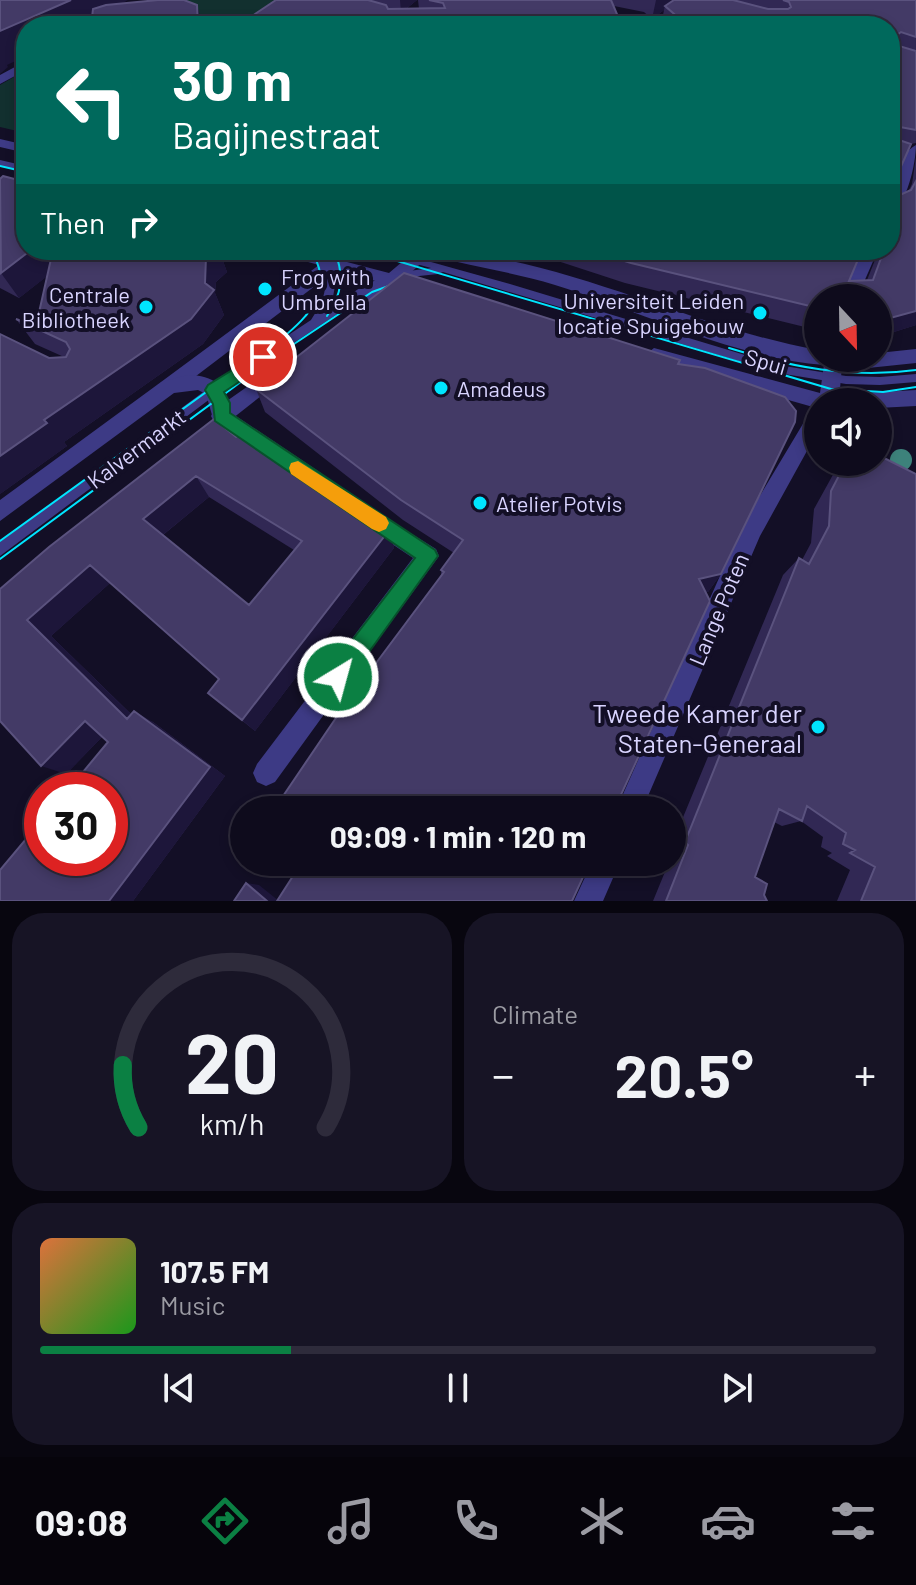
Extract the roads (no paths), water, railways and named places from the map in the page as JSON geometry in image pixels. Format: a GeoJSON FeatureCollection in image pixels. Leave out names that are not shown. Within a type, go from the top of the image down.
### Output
{"type":"FeatureCollection","features":[{"type":"Feature","properties":{"kind":"street"},"geometry":{"type":"LineString","coordinates":[[900,186],[914,155]]}},
{"type":"Feature","properties":{"kind":"street","name":"Kalvermarkt"},"geometry":{"type":"LineString","coordinates":[[0,512],[266,312],[327,260]]}},
{"type":"Feature","properties":{"kind":"street"},"geometry":{"type":"LineString","coordinates":[[331,260],[443,296]]}},
{"type":"Feature","properties":{"kind":"street","name":"Kalvermarkt"},"geometry":{"type":"LineString","coordinates":[[213,422],[418,260]]}},
{"type":"Feature","properties":{"kind":"street","name":"Spui"},"geometry":{"type":"LineString","coordinates":[[462,260],[508,269],[804,358]]}},
{"type":"Feature","properties":{"kind":"street"},"geometry":{"type":"LineString","coordinates":[[854,284],[865,260]]}},
{"type":"Feature","properties":{"kind":"street"},"geometry":{"type":"LineString","coordinates":[[266,312],[278,321],[284,316]]}},
{"type":"Feature","properties":{"kind":"street","name":"Spui"},"geometry":{"type":"LineString","coordinates":[[640,351],[804,396]]}},
{"type":"Feature","properties":{"kind":"street"},"geometry":{"type":"LineString","coordinates":[[892,359],[916,356]]}},
{"type":"Feature","properties":{"kind":"street"},"geometry":{"type":"LineString","coordinates":[[168,387],[187,381],[200,382],[214,390],[222,403],[213,422],[344,499],[428,556],[266,773]]}},
{"type":"Feature","properties":{"kind":"street"},"geometry":{"type":"LineString","coordinates":[[892,399],[916,398]]}},
{"type":"Feature","properties":{"kind":"street","name":"Lange Poten"},"geometry":{"type":"LineString","coordinates":[[635,796],[751,531],[804,438]]}},
{"type":"Feature","properties":{"kind":"street"},"geometry":{"type":"LineString","coordinates":[[588,901],[600,876]]}},
{"type":"Feature","properties":{"kind":"lane"},"geometry":{"type":"LineString","coordinates":[[666,16],[689,0]]}},
{"type":"Feature","properties":{"kind":"lane"},"geometry":{"type":"LineString","coordinates":[[312,325],[331,294],[328,260]]}},
{"type":"Feature","properties":{"kind":"lane","name":"Spui"},"geometry":{"type":"LineString","coordinates":[[440,260],[457,272],[778,371],[804,369]]}},
{"type":"Feature","properties":{"kind":"lane","name":"Kalvermarkt"},"geometry":{"type":"LineString","coordinates":[[0,550],[214,390],[368,288],[418,271],[457,272]]}},
{"type":"Feature","properties":{"kind":"lane"},"geometry":{"type":"LineString","coordinates":[[843,372],[866,384],[916,378]]}},
{"type":"Feature","properties":{"kind":"tram line"},"geometry":{"type":"LineString","coordinates":[[0,166],[16,170]]}},
{"type":"Feature","properties":{"kind":"tram line"},"geometry":{"type":"LineString","coordinates":[[280,340],[301,321],[316,300],[321,277],[316,260]]}},
{"type":"Feature","properties":{"kind":"tram line"},"geometry":{"type":"LineString","coordinates":[[327,316],[340,284],[337,260]]}},
{"type":"Feature","properties":{"kind":"tram line"},"geometry":{"type":"LineString","coordinates":[[394,260],[831,389],[883,392],[916,387]]}},
{"type":"Feature","properties":{"kind":"tram line"},"geometry":{"type":"LineString","coordinates":[[0,559],[276,356],[372,292],[411,278]]}},
{"type":"Feature","properties":{"kind":"tram line"},"geometry":{"type":"LineString","coordinates":[[729,348],[821,370],[868,373],[916,370]]}},
{"type":"Feature","properties":{"kind":"tram line"},"geometry":{"type":"LineString","coordinates":[[0,541],[256,356]]}},
{"type":"Feature","properties":{"kind":"place","name":"Frog with Umbrella"},"geometry":{"type":"Point","coordinates":[265,289]}},
{"type":"Feature","properties":{"kind":"place","name":"Centrale Bibliotheek"},"geometry":{"type":"Point","coordinates":[146,307]}},
{"type":"Feature","properties":{"kind":"place","name":"Universiteit Leiden locatie Spuigebouw"},"geometry":{"type":"Point","coordinates":[760,313]}},
{"type":"Feature","properties":{"kind":"place","name":"Amadeus"},"geometry":{"type":"Point","coordinates":[441,388]}},
{"type":"Feature","properties":{"kind":"place","name":"Atelier Potvis"},"geometry":{"type":"Point","coordinates":[480,503]}},
{"type":"Feature","properties":{"kind":"place","name":"Tweede Kamer der Staten-Generaal"},"geometry":{"type":"Point","coordinates":[818,727]}}]}
